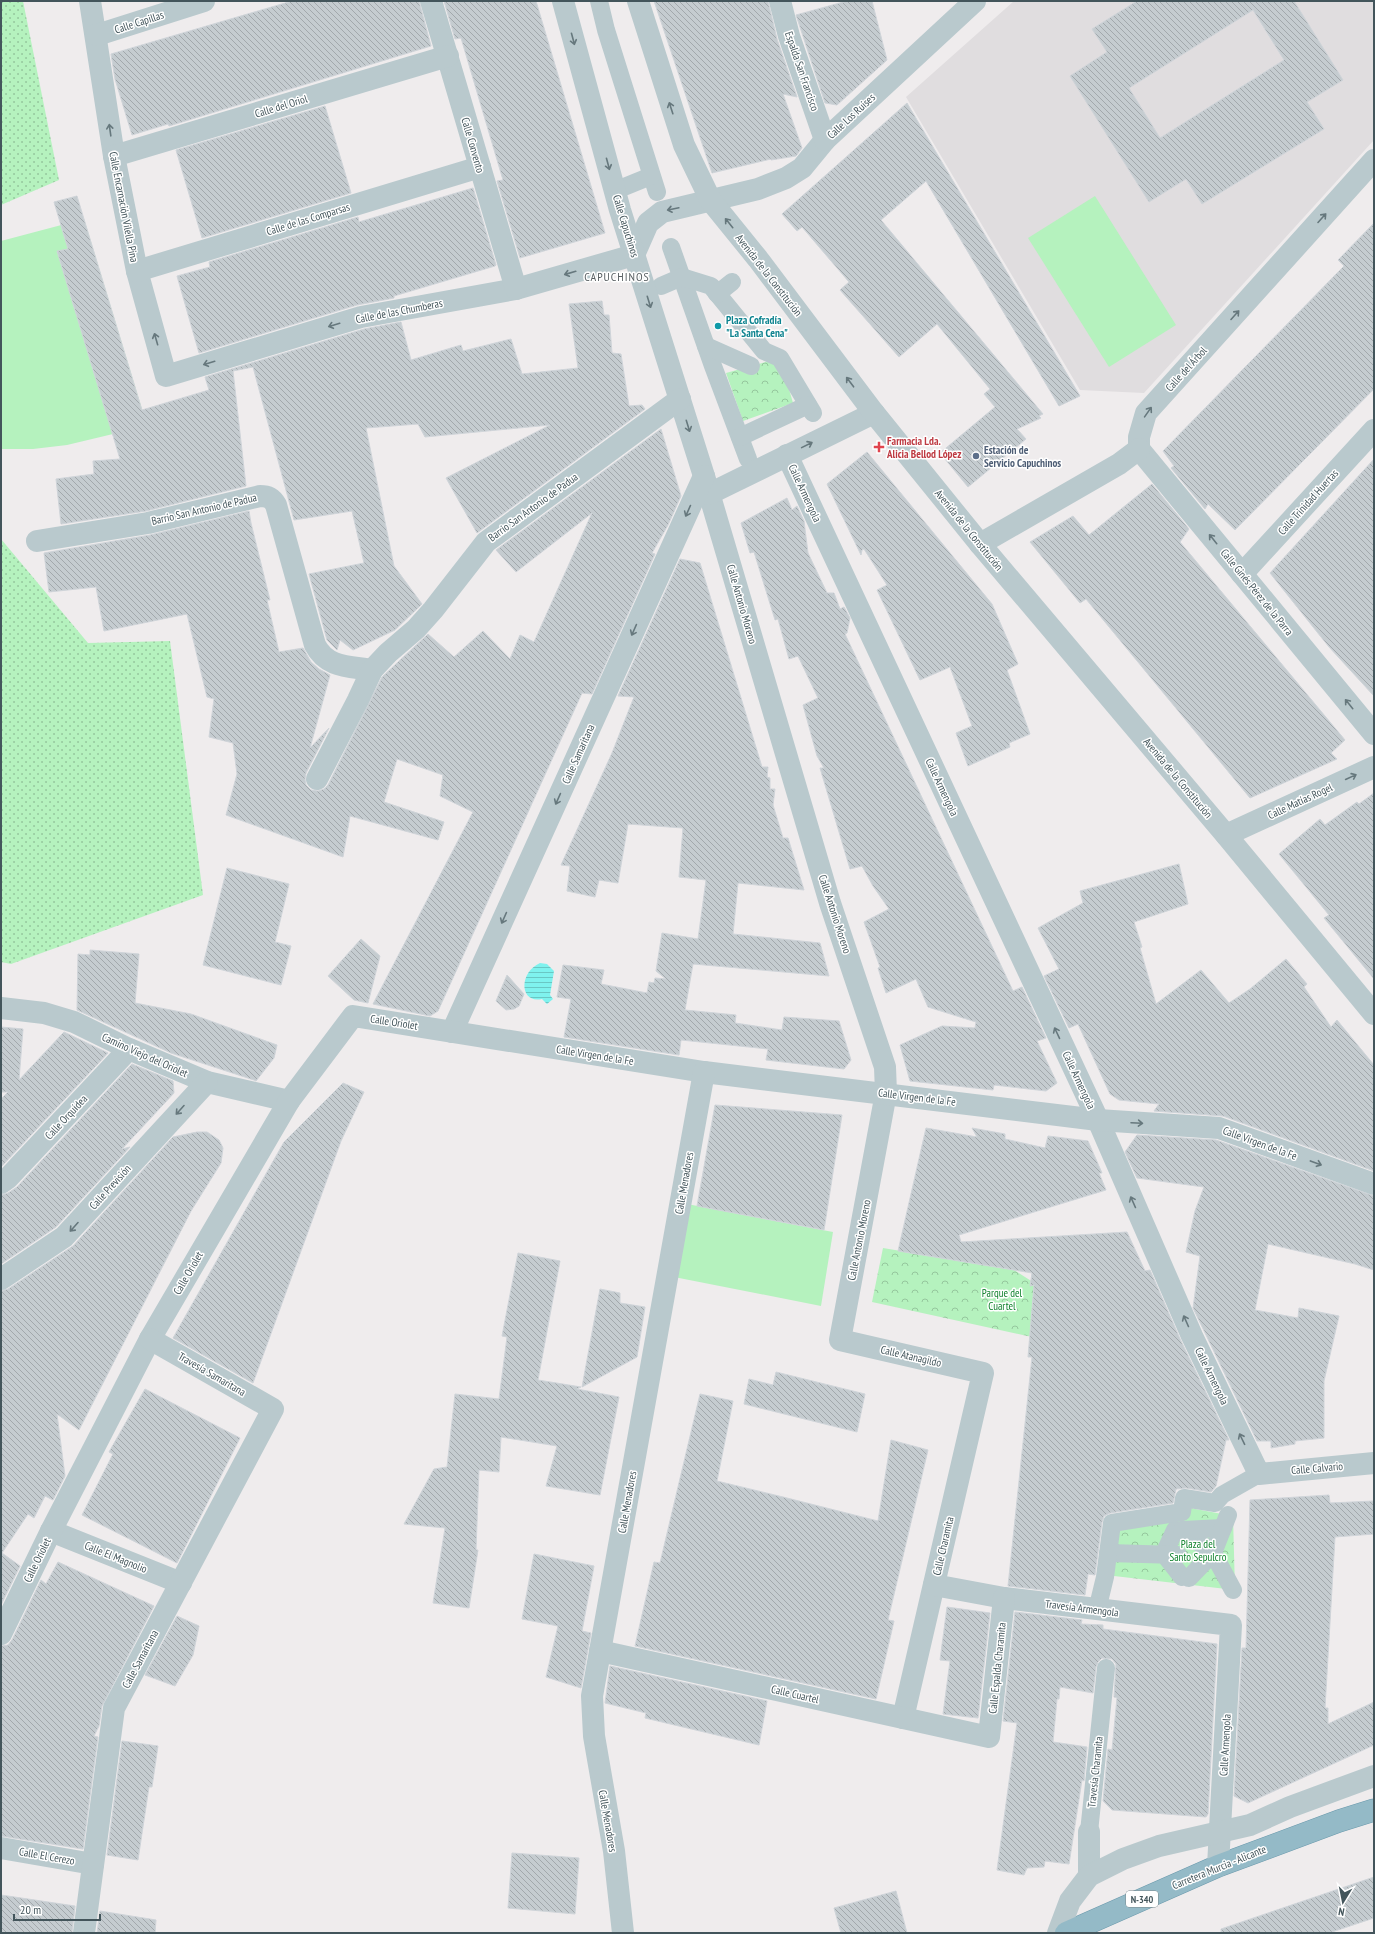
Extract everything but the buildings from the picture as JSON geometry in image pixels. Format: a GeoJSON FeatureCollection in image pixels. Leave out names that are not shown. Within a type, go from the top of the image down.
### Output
{"type":"FeatureCollection","features":[{"type":"Feature","properties":{"kind":"highway","name":"Carretera Murcia - Alicante"},"geometry":{"type":"LineString","coordinates":[[1066,1933],[1218,1866],[1339,1821],[1374,1810]]}},
{"type":"Feature","properties":{"kind":"street","name":"Calle Encarnación Vilella Pina"},"geometry":{"type":"LineString","coordinates":[[90,1],[97,35],[114,156],[137,271],[166,376]]}},
{"type":"Feature","properties":{"kind":"street","name":"Calle Capillas"},"geometry":{"type":"LineString","coordinates":[[97,35],[204,1]]}},
{"type":"Feature","properties":{"kind":"street","name":"Calle Convento"},"geometry":{"type":"LineString","coordinates":[[431,1],[516,289]]}},
{"type":"Feature","properties":{"kind":"street","name":"Calle Capuchinos"},"geometry":{"type":"LineString","coordinates":[[563,1],[620,210],[706,485]]}},
{"type":"Feature","properties":{"kind":"street"},"geometry":{"type":"LineString","coordinates":[[599,1],[606,30],[654,184],[624,187]]}},
{"type":"Feature","properties":{"kind":"street","name":"Avenida de la Constitución"},"geometry":{"type":"LineString","coordinates":[[638,1],[684,145],[711,201],[758,258],[874,413],[980,544],[1226,835],[1374,1014]]}},
{"type":"Feature","properties":{"kind":"street","name":"Espalda San Francisco"},"geometry":{"type":"LineString","coordinates":[[780,1],[789,36],[825,140]]}},
{"type":"Feature","properties":{"kind":"street","name":"Calle Los Ruises"},"geometry":{"type":"LineString","coordinates":[[634,255],[648,223],[662,212],[758,190],[786,178],[802,168],[825,140],[975,1]]}},
{"type":"Feature","properties":{"kind":"street","name":"Calle del Oriol"},"geometry":{"type":"LineString","coordinates":[[114,156],[448,56]]}},
{"type":"Feature","properties":{"kind":"street","name":"Calle del Árbol"},"geometry":{"type":"LineString","coordinates":[[1139,449],[1139,437],[1146,413],[1374,160]]}},
{"type":"Feature","properties":{"kind":"street","name":"Calle de las Comparsas"},"geometry":{"type":"LineString","coordinates":[[137,271],[480,168]]}},
{"type":"Feature","properties":{"kind":"street"},"geometry":{"type":"LineString","coordinates":[[671,247],[706,346],[730,399],[740,437],[748,459]]}},
{"type":"Feature","properties":{"kind":"street","name":"Calle de las Chumberas"},"geometry":{"type":"LineString","coordinates":[[166,376],[362,317],[516,289],[634,255]]}},
{"type":"Feature","properties":{"kind":"street"},"geometry":{"type":"LineString","coordinates":[[661,286],[682,277],[711,286],[764,351],[780,358],[793,376],[811,409],[772,416],[740,437]]}},
{"type":"Feature","properties":{"kind":"street"},"geometry":{"type":"LineString","coordinates":[[717,294],[732,282]]}},
{"type":"Feature","properties":{"kind":"street"},"geometry":{"type":"LineString","coordinates":[[706,346],[751,366]]}},
{"type":"Feature","properties":{"kind":"street","name":"Barrio San Antonio de Padua"},"geometry":{"type":"LineString","coordinates":[[317,779],[372,670],[388,652],[416,629],[433,610],[486,542],[680,399]]}},
{"type":"Feature","properties":{"kind":"street"},"geometry":{"type":"LineString","coordinates":[[706,485],[787,455],[874,413]]}},
{"type":"Feature","properties":{"kind":"street","name":"Calle Trinidad Huertas"},"geometry":{"type":"LineString","coordinates":[[1242,574],[1374,430]]}},
{"type":"Feature","properties":{"kind":"street"},"geometry":{"type":"LineString","coordinates":[[980,544],[1119,464],[1139,449]]}},
{"type":"Feature","properties":{"kind":"street","name":"Calle Ginés Pérez de la Parra"},"geometry":{"type":"LineString","coordinates":[[1139,449],[1374,734]]}},
{"type":"Feature","properties":{"kind":"street","name":"Calle Armengola"},"geometry":{"type":"LineString","coordinates":[[787,455],[1098,1120],[1192,1336],[1259,1474]]}},
{"type":"Feature","properties":{"kind":"street","name":"Calle Samaritana"},"geometry":{"type":"LineString","coordinates":[[452,1032],[706,485]]}},
{"type":"Feature","properties":{"kind":"street","name":"Calle Antonio Moreno"},"geometry":{"type":"LineString","coordinates":[[706,485],[830,902],[877,1038],[885,1067],[886,1093],[840,1340]]}},
{"type":"Feature","properties":{"kind":"street","name":"Barrio San Antonio de Padua"},"geometry":{"type":"LineString","coordinates":[[37,541],[148,523],[260,496],[267,496],[273,499],[276,505],[320,655],[329,661],[372,670]]}},
{"type":"Feature","properties":{"kind":"street","name":"Calle Matías Rogel"},"geometry":{"type":"LineString","coordinates":[[1226,835],[1374,767]]}},
{"type":"Feature","properties":{"kind":"street","name":"Camino Viejo del Oriolet"},"geometry":{"type":"LineString","coordinates":[[1,1008],[44,1013],[74,1022],[129,1049],[207,1082],[289,1101]]}},
{"type":"Feature","properties":{"kind":"street","name":"Calle Oriolet"},"geometry":{"type":"LineString","coordinates":[[1,1634],[51,1531],[150,1339],[289,1101],[353,1016],[452,1032]]}},
{"type":"Feature","properties":{"kind":"street","name":"Calle Virgen de la Fe"},"geometry":{"type":"LineString","coordinates":[[452,1032],[704,1072],[1098,1120],[1219,1128],[1374,1184]]}},
{"type":"Feature","properties":{"kind":"street","name":"Calle Orquídea"},"geometry":{"type":"LineString","coordinates":[[1,1183],[8,1178],[129,1049]]}},
{"type":"Feature","properties":{"kind":"street","name":"Calle Menadores"},"geometry":{"type":"LineString","coordinates":[[623,1933],[614,1851],[593,1730],[592,1696],[704,1072]]}},
{"type":"Feature","properties":{"kind":"street","name":"Calle Previsión"},"geometry":{"type":"LineString","coordinates":[[1,1279],[64,1237],[207,1082]]}},
{"type":"Feature","properties":{"kind":"street","name":"Travesía Samaritana"},"geometry":{"type":"LineString","coordinates":[[150,1339],[273,1410]]}},
{"type":"Feature","properties":{"kind":"street","name":"Calle Atanagildo"},"geometry":{"type":"LineString","coordinates":[[840,1340],[983,1373]]}},
{"type":"Feature","properties":{"kind":"street","name":"Calle Charamita"},"geometry":{"type":"LineString","coordinates":[[903,1718],[983,1373]]}},
{"type":"Feature","properties":{"kind":"street","name":"Calle Samaritana"},"geometry":{"type":"LineString","coordinates":[[84,1933],[114,1708],[273,1410]]}},
{"type":"Feature","properties":{"kind":"street","name":"Calle Calvario"},"geometry":{"type":"LineString","coordinates":[[1259,1474],[1374,1463]]}},
{"type":"Feature","properties":{"kind":"street"},"geometry":{"type":"LineString","coordinates":[[1097,1610],[1106,1573],[1112,1523],[1182,1512],[1184,1498],[1215,1503],[1222,1495],[1259,1474]]}},
{"type":"Feature","properties":{"kind":"street"},"geometry":{"type":"LineString","coordinates":[[1175,1530],[1176,1554],[1185,1578],[1213,1553],[1226,1521],[1182,1530],[1213,1553],[1233,1590]]}},
{"type":"Feature","properties":{"kind":"street","name":"Calle El Magnolio"},"geometry":{"type":"LineString","coordinates":[[51,1531],[181,1583]]}},
{"type":"Feature","properties":{"kind":"street"},"geometry":{"type":"LineString","coordinates":[[1108,1553],[1213,1553]]}},
{"type":"Feature","properties":{"kind":"street"},"geometry":{"type":"LineString","coordinates":[[1106,1573],[1142,1553]]}},
{"type":"Feature","properties":{"kind":"street","name":"Travesía Armengola"},"geometry":{"type":"LineString","coordinates":[[934,1586],[1004,1598],[1231,1625]]}},
{"type":"Feature","properties":{"kind":"street","name":"Calle Espalda Charamita"},"geometry":{"type":"LineString","coordinates":[[989,1737],[1004,1598]]}},
{"type":"Feature","properties":{"kind":"street","name":"Calle Armengola"},"geometry":{"type":"LineString","coordinates":[[1218,1866],[1231,1625]]}},
{"type":"Feature","properties":{"kind":"street","name":"Calle Cuartel"},"geometry":{"type":"LineString","coordinates":[[600,1651],[989,1737]]}},
{"type":"Feature","properties":{"kind":"street","name":"Travesía Charamita"},"geometry":{"type":"LineString","coordinates":[[1089,1876],[1089,1832],[1106,1668]]}},
{"type":"Feature","properties":{"kind":"street"},"geometry":{"type":"LineString","coordinates":[[1058,1933],[1070,1901],[1089,1876],[1123,1859],[1159,1846],[1192,1837],[1220,1833],[1250,1825],[1290,1807],[1374,1776]]}},
{"type":"Feature","properties":{"kind":"street","name":"Calle El Cerezo"},"geometry":{"type":"LineString","coordinates":[[1,1848],[93,1864]]}},
{"type":"Feature","properties":{"kind":"shaded area"},"geometry":{"type":"Polygon","coordinates":[[[1014,1],[1374,1],[1374,140],[1144,393],[1080,390],[906,97],[1014,1]]]}},
{"type":"Feature","properties":{"kind":"green space"},"geometry":{"type":"Polygon","coordinates":[[[1,1],[23,1],[59,180],[1,205],[1,1]]]}},
{"type":"Feature","properties":{"kind":"green space"},"geometry":{"type":"Polygon","coordinates":[[[1095,196],[1176,325],[1109,367],[1028,238],[1095,196]]]}},
{"type":"Feature","properties":{"kind":"green space"},"geometry":{"type":"Polygon","coordinates":[[[84,219],[149,432],[113,434],[67,445],[33,449],[1,449],[1,241],[84,219]]]}},
{"type":"Feature","properties":{"kind":"green space"},"geometry":{"type":"Polygon","coordinates":[[[780,358],[793,403],[743,421],[726,373],[780,358]]]}},
{"type":"Feature","properties":{"kind":"green space"},"geometry":{"type":"Polygon","coordinates":[[[1,539],[88,643],[170,641],[203,895],[11,964],[1,962],[1,539]]]}},
{"type":"Feature","properties":{"kind":"green space"},"geometry":{"type":"Polygon","coordinates":[[[687,1204],[833,1232],[821,1306],[674,1277],[687,1204]]]}},
{"type":"Feature","properties":{"kind":"green space","name":"Parque del Cuartel"},"geometry":{"type":"Polygon","coordinates":[[[883,1248],[1014,1270],[1036,1284],[1032,1337],[872,1302],[883,1248]]]}},
{"type":"Feature","properties":{"kind":"green space","name":"Plaza del Santo Sepulcro"},"geometry":{"type":"Polygon","coordinates":[[[1190,1508],[1233,1516],[1235,1590],[1114,1576],[1115,1529],[1190,1508]]]}},
{"type":"Feature","properties":{"kind":"water"},"geometry":{"type":"Polygon","coordinates":[[[540,963],[547,964],[554,971],[550,995],[553,999],[547,1004],[542,999],[529,997],[524,987],[528,974],[540,963]]]}},
{"type":"Feature","properties":{"kind":"place","name":"Plaza Cofradía \"La Santa Cena\""},"geometry":{"type":"Point","coordinates":[718,326]}},
{"type":"Feature","properties":{"kind":"place","name":"Farmacia Lda. Alicia Bellod López"},"geometry":{"type":"Point","coordinates":[879,447]}},
{"type":"Feature","properties":{"kind":"place","name":"Estación de Servicio Capuchinos"},"geometry":{"type":"Point","coordinates":[976,456]}},
{"type":"Feature","properties":{"kind":"district","name":"CAPUCHINOS"},"geometry":{"type":"Point","coordinates":[617,276]}}]}
